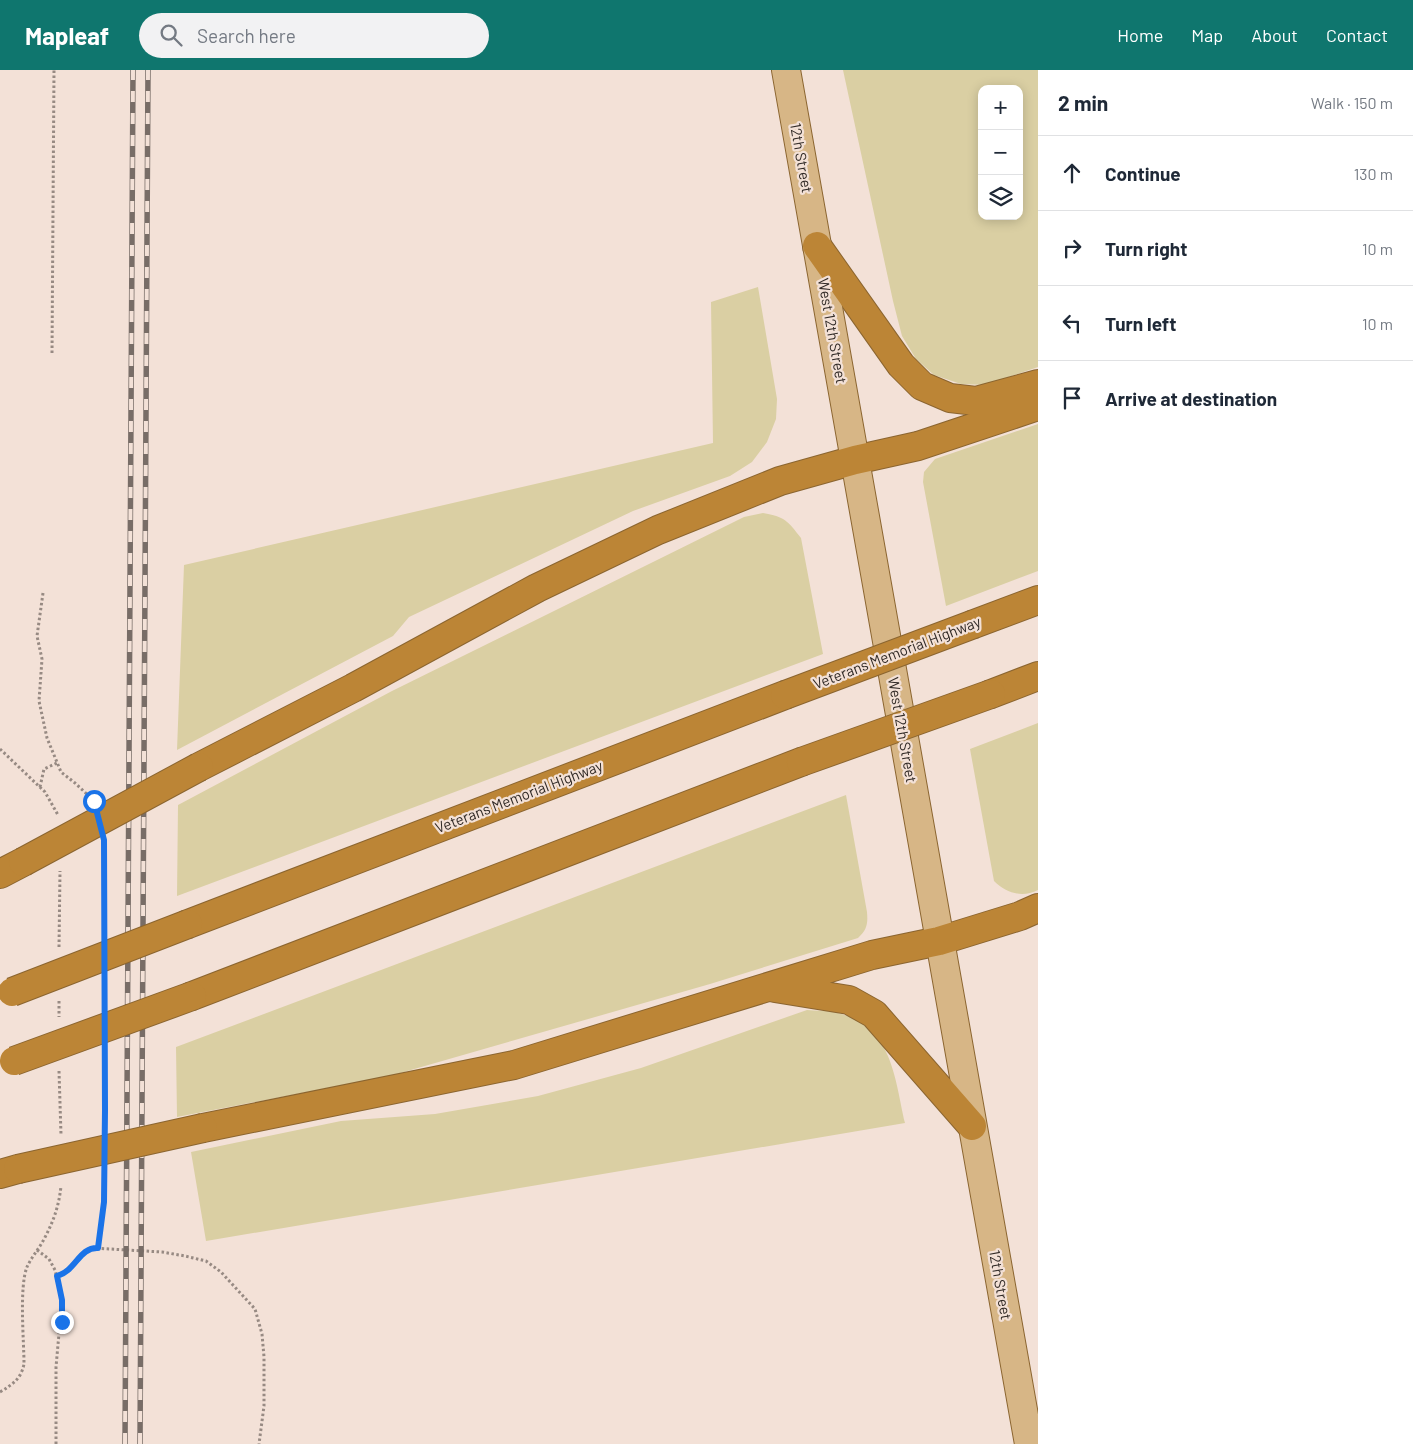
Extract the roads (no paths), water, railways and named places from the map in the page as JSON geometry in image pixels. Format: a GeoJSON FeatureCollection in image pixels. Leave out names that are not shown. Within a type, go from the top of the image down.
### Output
{"type":"FeatureCollection","features":[{"type":"Feature","properties":{"kind":"highway"},"geometry":{"type":"LineString","coordinates":[[817,246],[900,365],[922,386],[950,398],[976,401],[1038,384]]}},
{"type":"Feature","properties":{"kind":"highway"},"geometry":{"type":"LineString","coordinates":[[11,868],[199,767],[353,688],[537,588],[658,530],[780,481],[855,460],[918,446],[1038,406]]}},
{"type":"Feature","properties":{"kind":"highway","name":"Veterans Memorial Highway"},"geometry":{"type":"LineString","coordinates":[[6,994],[1038,600]]}},
{"type":"Feature","properties":{"kind":"highway"},"geometry":{"type":"LineString","coordinates":[[7,1064],[192,996],[801,762],[1038,676]]}},
{"type":"Feature","properties":{"kind":"highway"},"geometry":{"type":"LineString","coordinates":[[9,1171],[203,1128],[514,1065],[872,955],[939,941],[1020,916],[1038,908]]}},
{"type":"Feature","properties":{"kind":"highway"},"geometry":{"type":"LineString","coordinates":[[768,987],[849,1000],[874,1014],[972,1126]]}},
{"type":"Feature","properties":{"kind":"main road","name":"12th Street"},"geometry":{"type":"LineString","coordinates":[[786,70],[817,246]]}},
{"type":"Feature","properties":{"kind":"main road","name":"West 12th Street"},"geometry":{"type":"LineString","coordinates":[[817,246],[972,1126]]}},
{"type":"Feature","properties":{"kind":"main road","name":"12th Street"},"geometry":{"type":"LineString","coordinates":[[972,1126],[1029,1444]]}},
{"type":"Feature","properties":{"kind":"railway"},"geometry":{"type":"LineString","coordinates":[[125,1444],[133,70]]}},
{"type":"Feature","properties":{"kind":"railway"},"geometry":{"type":"LineString","coordinates":[[140,1444],[148,70]]}}]}
